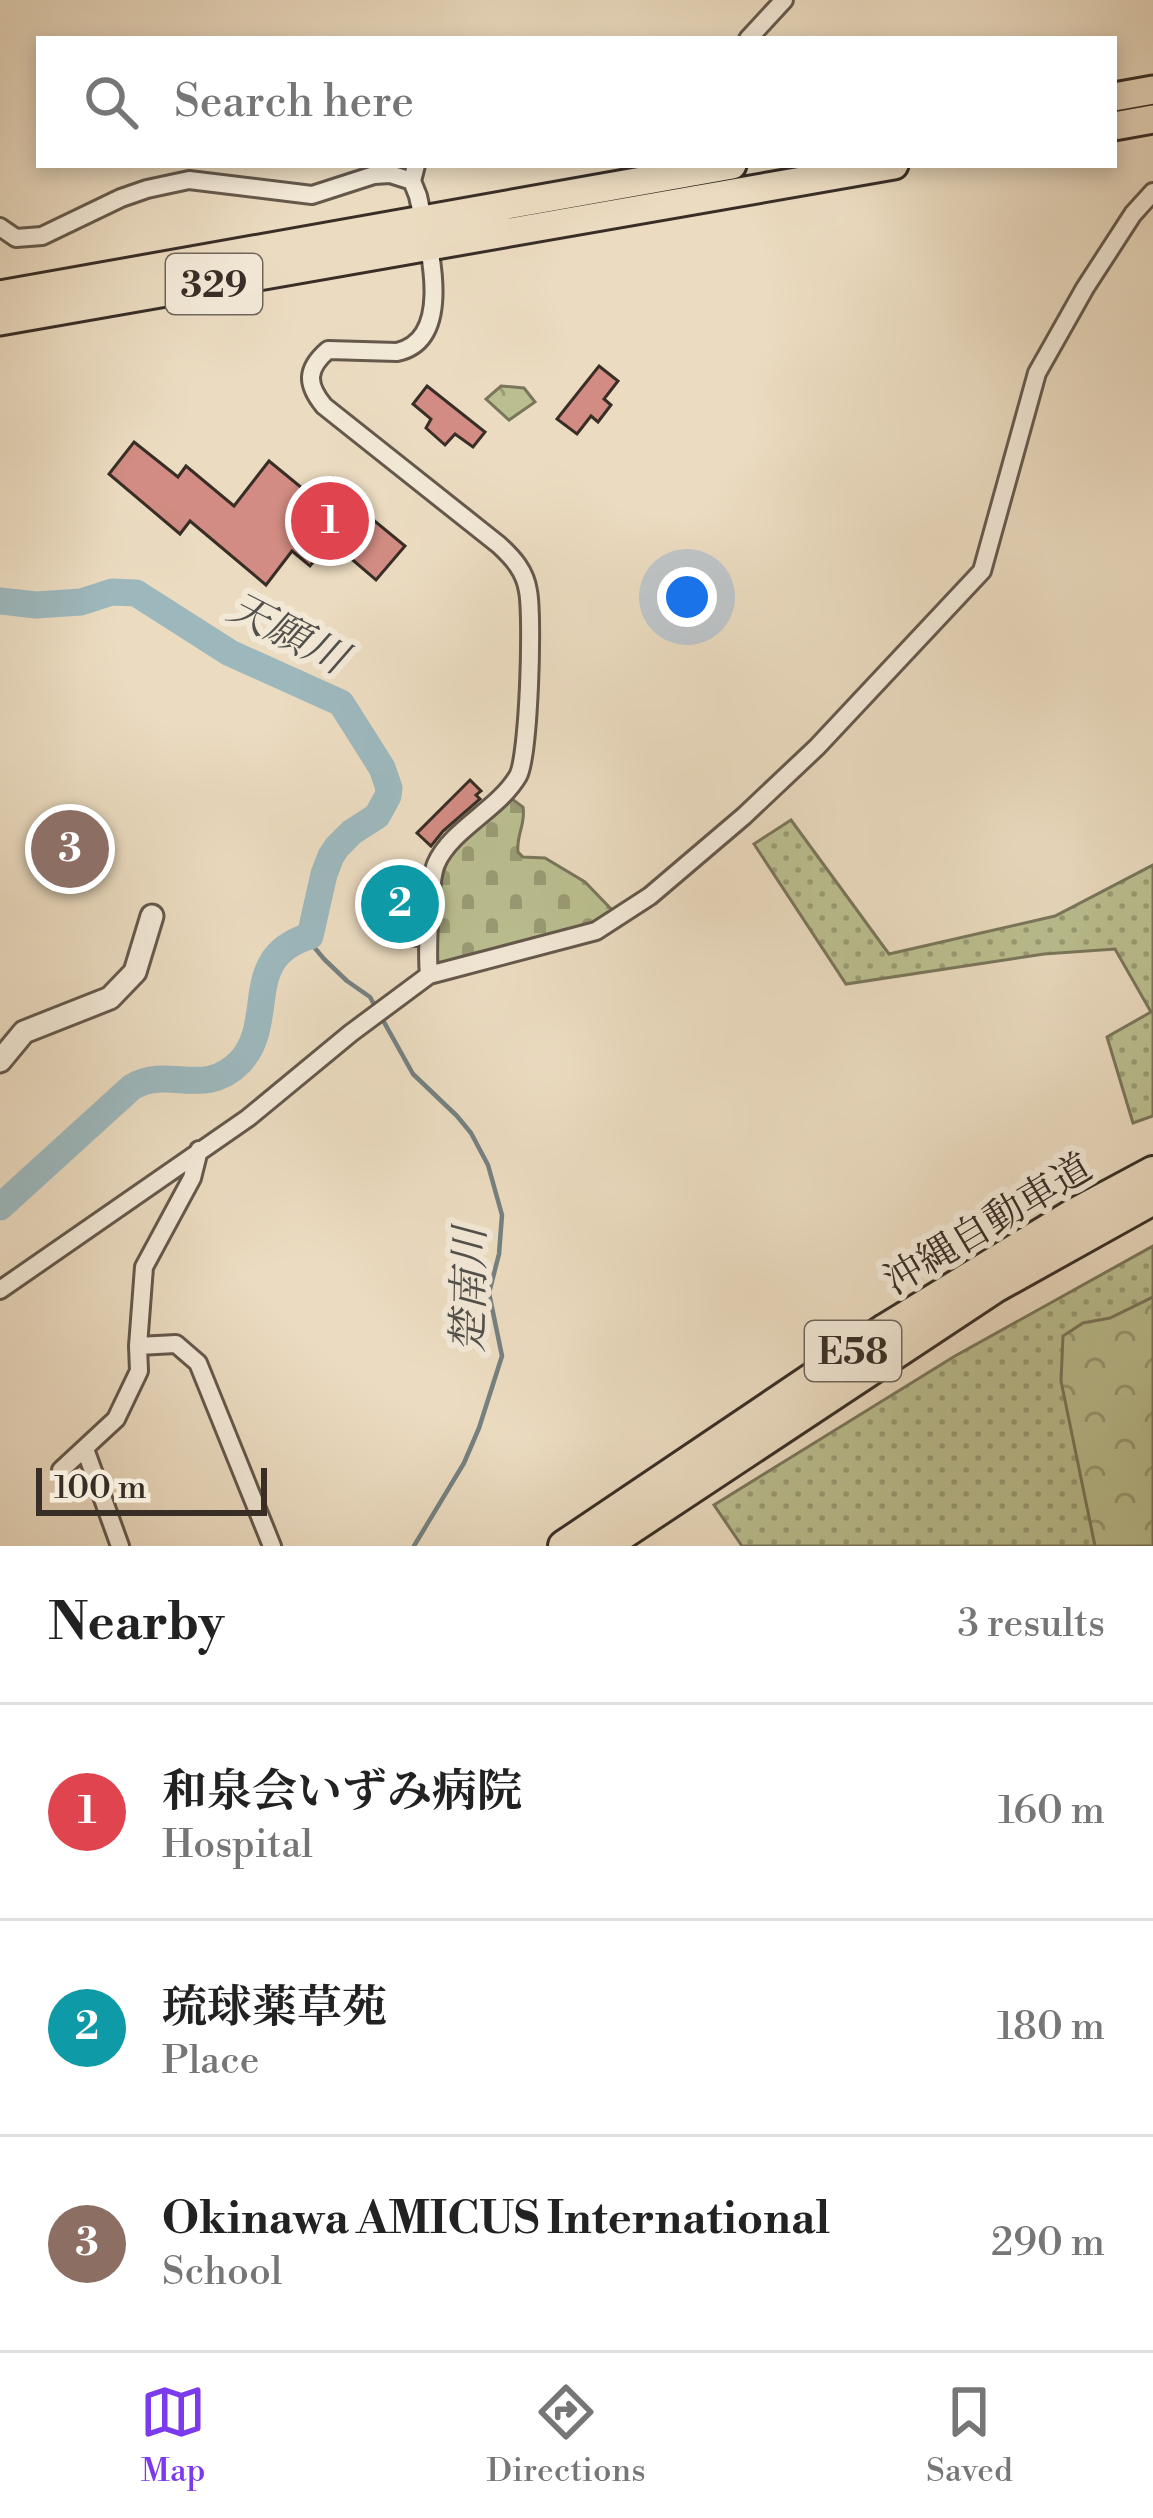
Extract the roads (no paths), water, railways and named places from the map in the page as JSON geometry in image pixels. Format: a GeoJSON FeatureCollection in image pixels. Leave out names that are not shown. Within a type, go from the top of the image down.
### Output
{"type":"FeatureCollection","features":[{"type":"Feature","properties":{"kind":"highway"},"geometry":{"type":"LineString","coordinates":[[1117,96],[1153,90]]}},
{"type":"Feature","properties":{"kind":"highway"},"geometry":{"type":"LineString","coordinates":[[1117,125],[1153,119]]}},
{"type":"Feature","properties":{"kind":"highway","name":"329"},"geometry":{"type":"LineString","coordinates":[[0,321],[426,234],[719,168]]}},
{"type":"Feature","properties":{"kind":"highway","name":"329"},"geometry":{"type":"LineString","coordinates":[[0,295],[874,168]]}},
{"type":"Feature","properties":{"kind":"highway","name":"沖縄自動車道"},"geometry":{"type":"LineString","coordinates":[[564,1546],[886,1329],[1071,1216],[1153,1172]]}},
{"type":"Feature","properties":{"kind":"highway","name":"沖縄自動車道"},"geometry":{"type":"LineString","coordinates":[[604,1546],[995,1287],[1153,1199]]}},
{"type":"Feature","properties":{"kind":"street"},"geometry":{"type":"LineString","coordinates":[[751,36],[784,0]]}},
{"type":"Feature","properties":{"kind":"street"},"geometry":{"type":"LineString","coordinates":[[0,227],[16,238],[42,236],[121,198],[189,181],[312,195],[374,176],[414,173],[434,302],[424,332],[407,350],[328,350],[314,362],[310,377],[324,406],[499,545],[518,562],[528,587],[521,770],[507,792],[446,848],[434,867],[429,975]]}},
{"type":"Feature","properties":{"kind":"street"},"geometry":{"type":"LineString","coordinates":[[0,1290],[248,1118],[429,975],[596,931],[650,896],[817,747],[982,571],[1037,373],[1085,287],[1153,192]]}},
{"type":"Feature","properties":{"kind":"street"},"geometry":{"type":"LineString","coordinates":[[0,1061],[24,1032],[110,998],[135,972],[152,916]]}},
{"type":"Feature","properties":{"kind":"street"},"geometry":{"type":"LineString","coordinates":[[61,1470],[116,1419],[139,1371],[145,1267],[193,1178],[199,1150]]}},
{"type":"Feature","properties":{"kind":"street"},"geometry":{"type":"LineString","coordinates":[[138,1346],[176,1344],[198,1363],[272,1546]]}},
{"type":"Feature","properties":{"kind":"street"},"geometry":{"type":"LineString","coordinates":[[85,1450],[119,1546]]}},
{"type":"Feature","properties":{"kind":"waterway","name":"天願川"},"geometry":{"type":"LineString","coordinates":[[0,601],[36,605],[81,602],[112,592],[136,593],[230,653],[341,703],[382,768],[389,788],[377,816],[352,832],[331,856],[310,936],[274,959],[257,1028],[240,1062],[213,1078],[159,1079],[132,1087],[0,1207]]}},
{"type":"Feature","properties":{"kind":"waterway","name":"楚南川"},"geometry":{"type":"LineString","coordinates":[[310,936],[324,959],[370,997],[413,1074],[471,1133],[488,1165],[502,1215],[489,1293],[502,1356],[464,1463],[414,1546]]}},
{"type":"Feature","properties":{"kind":"place","name":"和泉会いずみ病院"},"geometry":{"type":"Point","coordinates":[330,521]}},
{"type":"Feature","properties":{"kind":"place","name":"Okinawa AMICUS International"},"geometry":{"type":"Point","coordinates":[70,849]}},
{"type":"Feature","properties":{"kind":"place","name":"琉球薬草苑"},"geometry":{"type":"Point","coordinates":[400,904]}}]}
